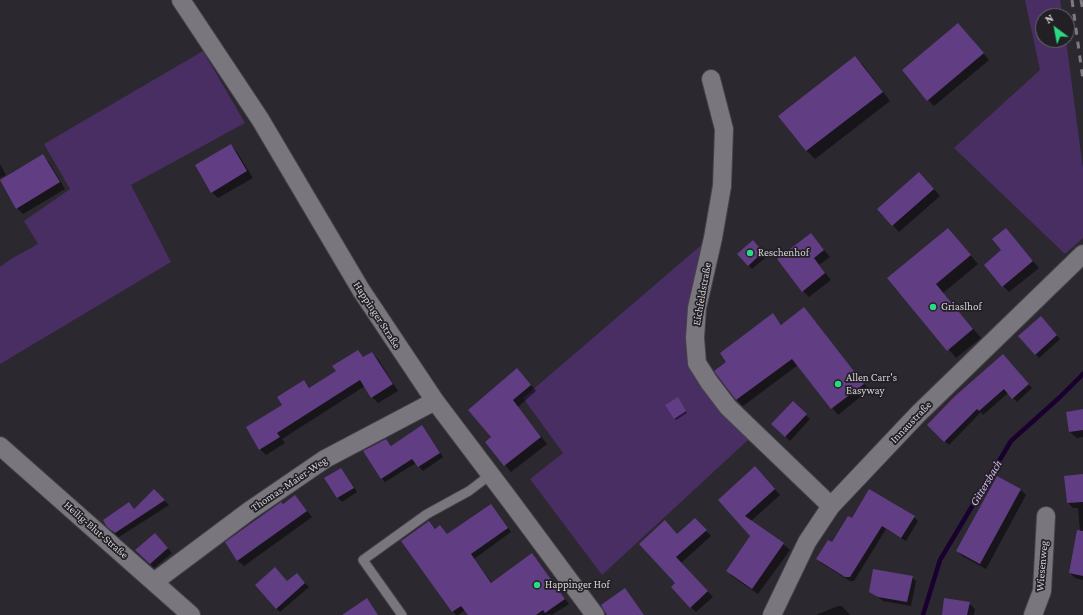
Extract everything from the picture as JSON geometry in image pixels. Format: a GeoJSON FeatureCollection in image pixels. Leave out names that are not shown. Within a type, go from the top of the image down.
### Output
{"type":"FeatureCollection","features":[{"type":"Feature","properties":{"kind":"street","name":"Happinger Straße"},"geometry":{"type":"LineString","coordinates":[[181,0],[260,119],[361,290],[434,401],[595,615]]}},
{"type":"Feature","properties":{"kind":"street","name":"Eichfeldstraße"},"geometry":{"type":"LineString","coordinates":[[711,79],[724,129],[722,186],[713,238],[697,308],[695,338],[697,363],[728,407],[831,506]]}},
{"type":"Feature","properties":{"kind":"street","name":"Innaustraße"},"geometry":{"type":"LineString","coordinates":[[772,615],[807,542],[831,506],[918,414],[1083,254]]}},
{"type":"Feature","properties":{"kind":"street","name":"Thomas-Maier-Weg"},"geometry":{"type":"LineString","coordinates":[[154,582],[249,511],[325,459],[434,401]]}},
{"type":"Feature","properties":{"kind":"street","name":"Heilig-Blut-Straße"},"geometry":{"type":"LineString","coordinates":[[0,446],[191,615]]}},
{"type":"Feature","properties":{"kind":"street","name":"Wiesenweg"},"geometry":{"type":"LineString","coordinates":[[1033,615],[1042,591],[1046,516]]}},
{"type":"Feature","properties":{"kind":"lane"},"geometry":{"type":"LineString","coordinates":[[402,615],[363,560],[427,514],[469,492],[490,475]]}},
{"type":"Feature","properties":{"kind":"shaded area"},"geometry":{"type":"Polygon","coordinates":[[[1025,0],[1060,0],[1061,8],[1035,8],[1035,47],[1025,0]]]}},
{"type":"Feature","properties":{"kind":"shaded area"},"geometry":{"type":"Polygon","coordinates":[[[1035,48],[1067,48],[1083,169],[1083,238],[1065,254],[954,148],[1040,70],[1035,48]]]}},
{"type":"Feature","properties":{"kind":"shaded area"},"geometry":{"type":"Polygon","coordinates":[[[203,51],[245,123],[131,185],[171,262],[0,364],[0,267],[38,244],[24,221],[70,189],[44,144],[203,51]]]}},
{"type":"Feature","properties":{"kind":"shaded area"},"geometry":{"type":"Polygon","coordinates":[[[706,241],[693,366],[748,440],[602,575],[530,479],[563,453],[523,398],[706,241]]]}},
{"type":"Feature","properties":{"kind":"building"},"geometry":{"type":"Polygon","coordinates":[[[958,23],[984,53],[927,101],[902,70],[958,23]]]}},
{"type":"Feature","properties":{"kind":"building"},"geometry":{"type":"Polygon","coordinates":[[[855,56],[883,92],[806,151],[778,116],[855,56]]]}},
{"type":"Feature","properties":{"kind":"building"},"geometry":{"type":"Polygon","coordinates":[[[231,144],[247,171],[211,193],[195,165],[231,144]]]}},
{"type":"Feature","properties":{"kind":"building"},"geometry":{"type":"Polygon","coordinates":[[[43,154],[60,182],[16,209],[0,180],[43,154]]]}},
{"type":"Feature","properties":{"kind":"building"},"geometry":{"type":"Polygon","coordinates":[[[919,172],[934,189],[892,226],[877,209],[919,172]]]}},
{"type":"Feature","properties":{"kind":"building","name":"Griaslhof"},"geometry":{"type":"Polygon","coordinates":[[[948,228],[971,255],[936,284],[973,329],[947,351],[887,278],[948,228]]]}},
{"type":"Feature","properties":{"kind":"building"},"geometry":{"type":"Polygon","coordinates":[[[1006,228],[1033,261],[1002,287],[984,265],[1001,250],[992,239],[1006,228]]]}},
{"type":"Feature","properties":{"kind":"building"},"geometry":{"type":"Polygon","coordinates":[[[811,233],[824,250],[814,258],[825,273],[802,292],[777,259],[811,233]]]}},
{"type":"Feature","properties":{"kind":"building","name":"Reschenhof"},"geometry":{"type":"Polygon","coordinates":[[[753,240],[763,252],[748,266],[737,254],[753,240]]]}},
{"type":"Feature","properties":{"kind":"building"},"geometry":{"type":"Polygon","coordinates":[[[804,307],[864,384],[831,409],[792,359],[736,400],[714,371],[726,362],[720,353],[773,313],[781,325],[804,307]]]}},
{"type":"Feature","properties":{"kind":"building"},"geometry":{"type":"Polygon","coordinates":[[[1041,316],[1057,335],[1035,355],[1018,336],[1041,316]]]}},
{"type":"Feature","properties":{"kind":"building"},"geometry":{"type":"Polygon","coordinates":[[[358,350],[363,357],[372,352],[393,384],[371,398],[360,380],[277,433],[280,437],[259,450],[246,427],[282,405],[277,397],[304,380],[309,388],[336,371],[332,366],[358,350]]]}},
{"type":"Feature","properties":{"kind":"building"},"geometry":{"type":"Polygon","coordinates":[[[1003,354],[1029,384],[1012,399],[1004,389],[979,411],[977,409],[944,442],[927,425],[954,397],[1003,354]]]}},
{"type":"Feature","properties":{"kind":"building"},"geometry":{"type":"Polygon","coordinates":[[[517,368],[531,385],[513,400],[541,437],[504,466],[485,442],[491,437],[468,410],[517,368]]]}},
{"type":"Feature","properties":{"kind":"building"},"geometry":{"type":"Polygon","coordinates":[[[678,397],[686,411],[674,419],[665,405],[678,397]]]}},
{"type":"Feature","properties":{"kind":"building"},"geometry":{"type":"Polygon","coordinates":[[[793,401],[807,414],[785,437],[771,424],[793,401]]]}},
{"type":"Feature","properties":{"kind":"building"},"geometry":{"type":"Polygon","coordinates":[[[1083,409],[1083,430],[1069,432],[1066,412],[1083,409]]]}},
{"type":"Feature","properties":{"kind":"building"},"geometry":{"type":"Polygon","coordinates":[[[422,425],[440,453],[418,467],[412,459],[381,479],[363,451],[386,439],[391,446],[422,425]]]}},
{"type":"Feature","properties":{"kind":"building"},"geometry":{"type":"Polygon","coordinates":[[[755,466],[775,489],[745,516],[784,543],[752,589],[726,571],[750,536],[718,500],[755,466]]]}},
{"type":"Feature","properties":{"kind":"building"},"geometry":{"type":"Polygon","coordinates":[[[341,468],[354,488],[337,498],[324,478],[341,468]]]}},
{"type":"Feature","properties":{"kind":"building"},"geometry":{"type":"Polygon","coordinates":[[[1083,474],[1083,502],[1067,503],[1064,476],[1083,474]]]}},
{"type":"Feature","properties":{"kind":"building"},"geometry":{"type":"Polygon","coordinates":[[[997,476],[1021,489],[980,564],[956,551],[997,476]]]}},
{"type":"Feature","properties":{"kind":"building"},"geometry":{"type":"Polygon","coordinates":[[[154,489],[165,500],[115,533],[107,527],[103,520],[129,502],[134,509],[154,489]]]}},
{"type":"Feature","properties":{"kind":"building"},"geometry":{"type":"Polygon","coordinates":[[[869,489],[915,516],[901,538],[882,526],[850,577],[845,577],[816,559],[828,540],[832,542],[848,516],[852,518],[869,489]]]}},
{"type":"Feature","properties":{"kind":"building"},"geometry":{"type":"Polygon","coordinates":[[[295,495],[307,511],[237,561],[225,542],[281,502],[283,504],[295,495]]]}},
{"type":"Feature","properties":{"kind":"building"},"geometry":{"type":"Polygon","coordinates":[[[491,504],[508,528],[471,554],[491,583],[532,553],[565,599],[545,613],[543,610],[536,615],[468,615],[461,606],[452,612],[401,541],[429,521],[435,529],[440,525],[447,534],[491,504]]]}},
{"type":"Feature","properties":{"kind":"building"},"geometry":{"type":"Polygon","coordinates":[[[695,518],[707,530],[676,557],[708,591],[690,608],[671,587],[675,583],[639,544],[665,520],[677,534],[695,518]]]}},
{"type":"Feature","properties":{"kind":"building"},"geometry":{"type":"Polygon","coordinates":[[[1077,530],[1083,531],[1083,576],[1069,573],[1077,530]]]}},
{"type":"Feature","properties":{"kind":"building"},"geometry":{"type":"Polygon","coordinates":[[[155,533],[168,548],[150,564],[135,550],[155,533]]]}},
{"type":"Feature","properties":{"kind":"building"},"geometry":{"type":"Polygon","coordinates":[[[275,567],[287,581],[297,573],[305,583],[276,609],[255,585],[275,567]]]}},
{"type":"Feature","properties":{"kind":"building"},"geometry":{"type":"Polygon","coordinates":[[[873,569],[913,576],[907,602],[878,597],[869,592],[873,569]]]}},
{"type":"Feature","properties":{"kind":"building"},"geometry":{"type":"Polygon","coordinates":[[[625,588],[644,615],[607,615],[601,605],[625,588]]]}},
{"type":"Feature","properties":{"kind":"building"},"geometry":{"type":"Polygon","coordinates":[[[367,598],[378,615],[342,615],[367,598]]]}},
{"type":"Feature","properties":{"kind":"building"},"geometry":{"type":"Polygon","coordinates":[[[944,598],[970,602],[967,615],[942,615],[944,598]]]}},
{"type":"Feature","properties":{"kind":"waterway","name":"Gittersbach"},"geometry":{"type":"LineString","coordinates":[[923,615],[940,560],[1011,441],[1083,374]]}},
{"type":"Feature","properties":{"kind":"railway"},"geometry":{"type":"LineString","coordinates":[[1072,0],[1083,80]]}},
{"type":"Feature","properties":{"kind":"railway"},"geometry":{"type":"LineString","coordinates":[[1081,0],[1083,11]]}},
{"type":"Feature","properties":{"kind":"place","name":"Reschenhof"},"geometry":{"type":"Point","coordinates":[750,253]}},
{"type":"Feature","properties":{"kind":"place","name":"Griaslhof"},"geometry":{"type":"Point","coordinates":[933,307]}},
{"type":"Feature","properties":{"kind":"place","name":"Allen Carr's Easyway"},"geometry":{"type":"Point","coordinates":[838,384]}},
{"type":"Feature","properties":{"kind":"place","name":"Happinger Hof"},"geometry":{"type":"Point","coordinates":[537,585]}}]}
